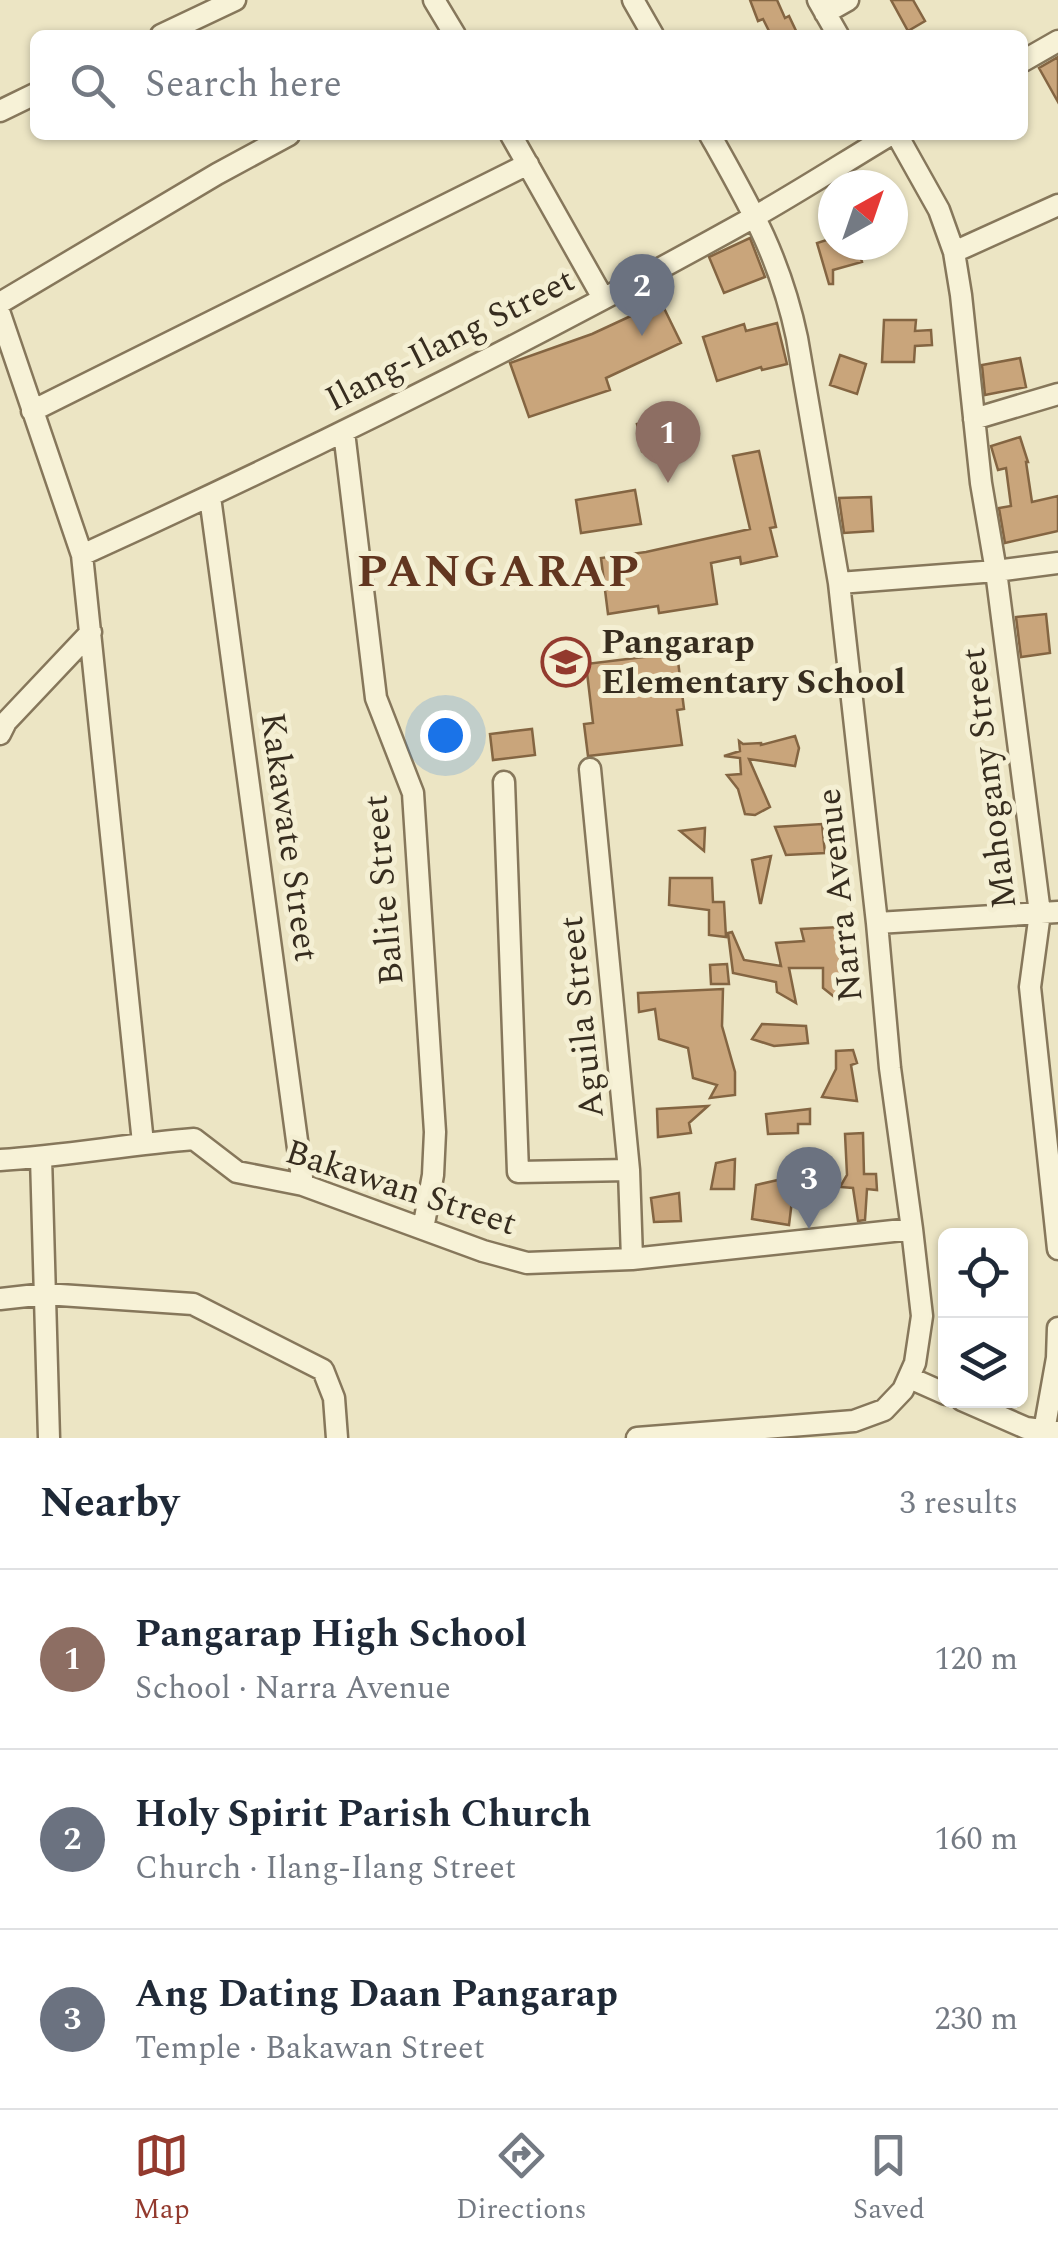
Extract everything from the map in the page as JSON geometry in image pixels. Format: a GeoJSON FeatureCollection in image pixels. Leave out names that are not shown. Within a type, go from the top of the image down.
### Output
{"type":"FeatureCollection","features":[{"type":"Feature","properties":{"kind":"street"},"geometry":{"type":"LineString","coordinates":[[172,30],[235,0]]}},
{"type":"Feature","properties":{"kind":"street"},"geometry":{"type":"LineString","coordinates":[[434,0],[452,30]]}},
{"type":"Feature","properties":{"kind":"street"},"geometry":{"type":"LineString","coordinates":[[633,0],[650,30]]}},
{"type":"Feature","properties":{"kind":"street"},"geometry":{"type":"LineString","coordinates":[[835,30],[821,6],[848,0]]}},
{"type":"Feature","properties":{"kind":"street"},"geometry":{"type":"LineString","coordinates":[[1028,57],[1058,41]]}},
{"type":"Feature","properties":{"kind":"street"},"geometry":{"type":"LineString","coordinates":[[0,111],[30,96]]}},
{"type":"Feature","properties":{"kind":"street"},"geometry":{"type":"LineString","coordinates":[[0,303],[280,140]]}},
{"type":"Feature","properties":{"kind":"street"},"geometry":{"type":"LineString","coordinates":[[514,140],[603,298]]}},
{"type":"Feature","properties":{"kind":"street","name":"Narra Avenue"},"geometry":{"type":"LineString","coordinates":[[713,140],[769,243],[790,301],[838,583],[890,1068],[922,1316],[910,1378]]}},
{"type":"Feature","properties":{"kind":"street","name":"Ilang-Ilang Street"},"geometry":{"type":"LineString","coordinates":[[82,555],[344,432],[756,216],[885,140]]}},
{"type":"Feature","properties":{"kind":"street","name":"Mahogany Street"},"geometry":{"type":"LineString","coordinates":[[897,140],[939,210],[954,252],[981,482],[1049,912],[1030,986],[1052,1129],[1058,1249]]}},
{"type":"Feature","properties":{"kind":"street"},"geometry":{"type":"LineString","coordinates":[[32,411],[528,164]]}},
{"type":"Feature","properties":{"kind":"street"},"geometry":{"type":"LineString","coordinates":[[954,252],[1058,205]]}},
{"type":"Feature","properties":{"kind":"street"},"geometry":{"type":"LineString","coordinates":[[0,314],[82,555],[144,1143]]}},
{"type":"Feature","properties":{"kind":"street"},"geometry":{"type":"LineString","coordinates":[[974,420],[1058,394]]}},
{"type":"Feature","properties":{"kind":"street","name":"Balite Street"},"geometry":{"type":"LineString","coordinates":[[344,432],[376,698],[413,793],[435,1132],[434,1175],[423,1229]]}},
{"type":"Feature","properties":{"kind":"street","name":"Kakawate Street"},"geometry":{"type":"LineString","coordinates":[[210,497],[303,1185]]}},
{"type":"Feature","properties":{"kind":"street"},"geometry":{"type":"LineString","coordinates":[[838,583],[996,571],[1058,562]]}},
{"type":"Feature","properties":{"kind":"street"},"geometry":{"type":"LineString","coordinates":[[0,734],[6,722],[91,632]]}},
{"type":"Feature","properties":{"kind":"street","name":"Aguila Street"},"geometry":{"type":"LineString","coordinates":[[590,769],[629,1170],[632,1260]]}},
{"type":"Feature","properties":{"kind":"street"},"geometry":{"type":"LineString","coordinates":[[504,782],[518,1172],[629,1170]]}},
{"type":"Feature","properties":{"kind":"street"},"geometry":{"type":"LineString","coordinates":[[877,923],[1049,912]]}},
{"type":"Feature","properties":{"kind":"street","name":"Bakawan Street"},"geometry":{"type":"LineString","coordinates":[[0,1160],[194,1139],[237,1172],[303,1185],[482,1251],[526,1263],[632,1260],[912,1230]]}},
{"type":"Feature","properties":{"kind":"street"},"geometry":{"type":"LineString","coordinates":[[41,1157],[49,1438]]}},
{"type":"Feature","properties":{"kind":"street"},"geometry":{"type":"LineString","coordinates":[[0,1298],[45,1294],[194,1304],[323,1370],[334,1398],[337,1438]]}},
{"type":"Feature","properties":{"kind":"street"},"geometry":{"type":"LineString","coordinates":[[981,1408],[1038,1432],[1056,1358],[1058,1328]]}},
{"type":"Feature","properties":{"kind":"street"},"geometry":{"type":"LineString","coordinates":[[638,1438],[854,1420],[884,1410],[910,1378],[938,1390]]}},
{"type":"Feature","properties":{"kind":"building"},"geometry":{"type":"Polygon","coordinates":[[[750,0],[777,0],[796,30],[768,30],[763,19],[758,21],[750,0]]]}},
{"type":"Feature","properties":{"kind":"building"},"geometry":{"type":"Polygon","coordinates":[[[891,0],[913,0],[925,21],[907,30],[891,0]]]}},
{"type":"Feature","properties":{"kind":"building"},"geometry":{"type":"Polygon","coordinates":[[[1058,57],[1058,102],[1039,68],[1058,57]]]}},
{"type":"Feature","properties":{"kind":"building"},"geometry":{"type":"Polygon","coordinates":[[[750,238],[765,277],[724,293],[709,257],[750,238]]]}},
{"type":"Feature","properties":{"kind":"building"},"geometry":{"type":"Polygon","coordinates":[[[822,260],[861,260],[833,270],[833,284],[829,284],[822,260]]]}},
{"type":"Feature","properties":{"kind":"building"},"geometry":{"type":"Polygon","coordinates":[[[661,302],[681,343],[606,378],[610,390],[529,417],[510,363],[592,334],[661,302]]]}},
{"type":"Feature","properties":{"kind":"building"},"geometry":{"type":"Polygon","coordinates":[[[884,320],[916,320],[915,331],[931,330],[932,345],[915,346],[914,362],[882,362],[884,320]]]}},
{"type":"Feature","properties":{"kind":"building"},"geometry":{"type":"Polygon","coordinates":[[[777,323],[787,364],[762,370],[761,367],[717,381],[703,337],[744,324],[746,331],[777,323]]]}},
{"type":"Feature","properties":{"kind":"building"},"geometry":{"type":"Polygon","coordinates":[[[840,355],[866,364],[857,394],[830,385],[840,355]]]}},
{"type":"Feature","properties":{"kind":"building"},"geometry":{"type":"Polygon","coordinates":[[[1020,358],[1026,387],[985,395],[982,365],[1020,358]]]}},
{"type":"Feature","properties":{"kind":"building"},"geometry":{"type":"Polygon","coordinates":[[[690,414],[695,442],[642,451],[637,424],[690,414]]]}},
{"type":"Feature","properties":{"kind":"building"},"geometry":{"type":"Polygon","coordinates":[[[1020,437],[1028,462],[1032,502],[1058,496],[1058,531],[1005,543],[999,508],[1011,506],[1006,468],[998,470],[991,446],[1020,437]]]}},
{"type":"Feature","properties":{"kind":"building"},"geometry":{"type":"Polygon","coordinates":[[[759,451],[776,527],[770,528],[777,556],[741,564],[740,557],[711,563],[717,604],[659,613],[658,606],[608,614],[601,558],[750,529],[733,456],[759,451]]]}},
{"type":"Feature","properties":{"kind":"building"},"geometry":{"type":"Polygon","coordinates":[[[635,490],[641,524],[581,533],[576,500],[635,490]]]}},
{"type":"Feature","properties":{"kind":"building"},"geometry":{"type":"Polygon","coordinates":[[[871,497],[873,531],[844,533],[839,498],[871,497]]]}},
{"type":"Feature","properties":{"kind":"building"},"geometry":{"type":"Polygon","coordinates":[[[1046,614],[1050,653],[1021,657],[1016,617],[1046,614]]]}},
{"type":"Feature","properties":{"kind":"building"},"geometry":{"type":"Polygon","coordinates":[[[677,653],[684,709],[677,710],[682,745],[588,756],[584,724],[593,723],[586,664],[677,653]]]}},
{"type":"Feature","properties":{"kind":"building"},"geometry":{"type":"Polygon","coordinates":[[[532,729],[535,755],[493,760],[490,734],[532,729]]]}},
{"type":"Feature","properties":{"kind":"building"},"geometry":{"type":"Polygon","coordinates":[[[795,736],[799,748],[795,766],[749,759],[770,807],[755,815],[745,814],[738,789],[727,775],[741,774],[740,758],[724,756],[740,751],[739,741],[761,745],[795,736]]]}},
{"type":"Feature","properties":{"kind":"building"},"geometry":{"type":"Polygon","coordinates":[[[822,824],[825,853],[786,855],[775,827],[822,824]]]}},
{"type":"Feature","properties":{"kind":"building"},"geometry":{"type":"Polygon","coordinates":[[[705,828],[704,851],[680,831],[705,828]]]}},
{"type":"Feature","properties":{"kind":"building"},"geometry":{"type":"Polygon","coordinates":[[[771,856],[761,903],[760,903],[752,860],[771,856]]]}},
{"type":"Feature","properties":{"kind":"building"},"geometry":{"type":"Polygon","coordinates":[[[670,878],[712,878],[713,902],[724,902],[726,937],[709,935],[709,910],[669,905],[670,878]]]}},
{"type":"Feature","properties":{"kind":"building"},"geometry":{"type":"Polygon","coordinates":[[[840,927],[840,963],[847,995],[837,999],[823,988],[823,968],[789,968],[796,1003],[777,992],[776,982],[733,973],[728,933],[732,932],[744,960],[781,966],[776,943],[804,941],[801,929],[840,927]]]}},
{"type":"Feature","properties":{"kind":"building"},"geometry":{"type":"Polygon","coordinates":[[[727,964],[729,984],[711,984],[710,965],[727,964]]]}},
{"type":"Feature","properties":{"kind":"building"},"geometry":{"type":"Polygon","coordinates":[[[723,989],[722,1026],[735,1072],[735,1095],[710,1098],[717,1085],[693,1078],[688,1048],[659,1039],[655,1009],[639,1012],[638,993],[723,989]]]}},
{"type":"Feature","properties":{"kind":"building"},"geometry":{"type":"Polygon","coordinates":[[[762,1024],[806,1026],[808,1043],[774,1046],[752,1039],[762,1024]]]}},
{"type":"Feature","properties":{"kind":"building"},"geometry":{"type":"Polygon","coordinates":[[[853,1050],[857,1063],[851,1065],[857,1101],[822,1097],[836,1069],[836,1051],[853,1050]]]}},
{"type":"Feature","properties":{"kind":"building"},"geometry":{"type":"Polygon","coordinates":[[[708,1106],[689,1123],[691,1133],[658,1137],[657,1109],[708,1106]]]}},
{"type":"Feature","properties":{"kind":"building"},"geometry":{"type":"Polygon","coordinates":[[[810,1109],[810,1124],[798,1124],[798,1133],[768,1134],[766,1114],[810,1109]]]}},
{"type":"Feature","properties":{"kind":"building"},"geometry":{"type":"Polygon","coordinates":[[[863,1133],[864,1174],[876,1174],[877,1190],[867,1189],[865,1220],[858,1221],[853,1188],[840,1187],[847,1175],[845,1134],[863,1133]]]}},
{"type":"Feature","properties":{"kind":"building"},"geometry":{"type":"Polygon","coordinates":[[[735,1159],[734,1189],[711,1189],[716,1163],[735,1159]]]}},
{"type":"Feature","properties":{"kind":"building"},"geometry":{"type":"Polygon","coordinates":[[[795,1176],[789,1225],[752,1219],[756,1185],[795,1176]]]}},
{"type":"Feature","properties":{"kind":"building"},"geometry":{"type":"Polygon","coordinates":[[[679,1193],[681,1221],[654,1222],[651,1198],[679,1193]]]}},
{"type":"Feature","properties":{"kind":"place","name":"Holy Spirit Parish Church"},"geometry":{"type":"Point","coordinates":[642,336]}},
{"type":"Feature","properties":{"kind":"place","name":"Pangarap High School"},"geometry":{"type":"Point","coordinates":[668,483]}},
{"type":"Feature","properties":{"kind":"place","name":"Pangarap Elementary School"},"geometry":{"type":"Point","coordinates":[566,662]}},
{"type":"Feature","properties":{"kind":"place","name":"Ang Dating Daan Pangarap"},"geometry":{"type":"Point","coordinates":[809,1229]}},
{"type":"Feature","properties":{"kind":"district","name":"PANGARAP"},"geometry":{"type":"Point","coordinates":[499,572]}}]}
